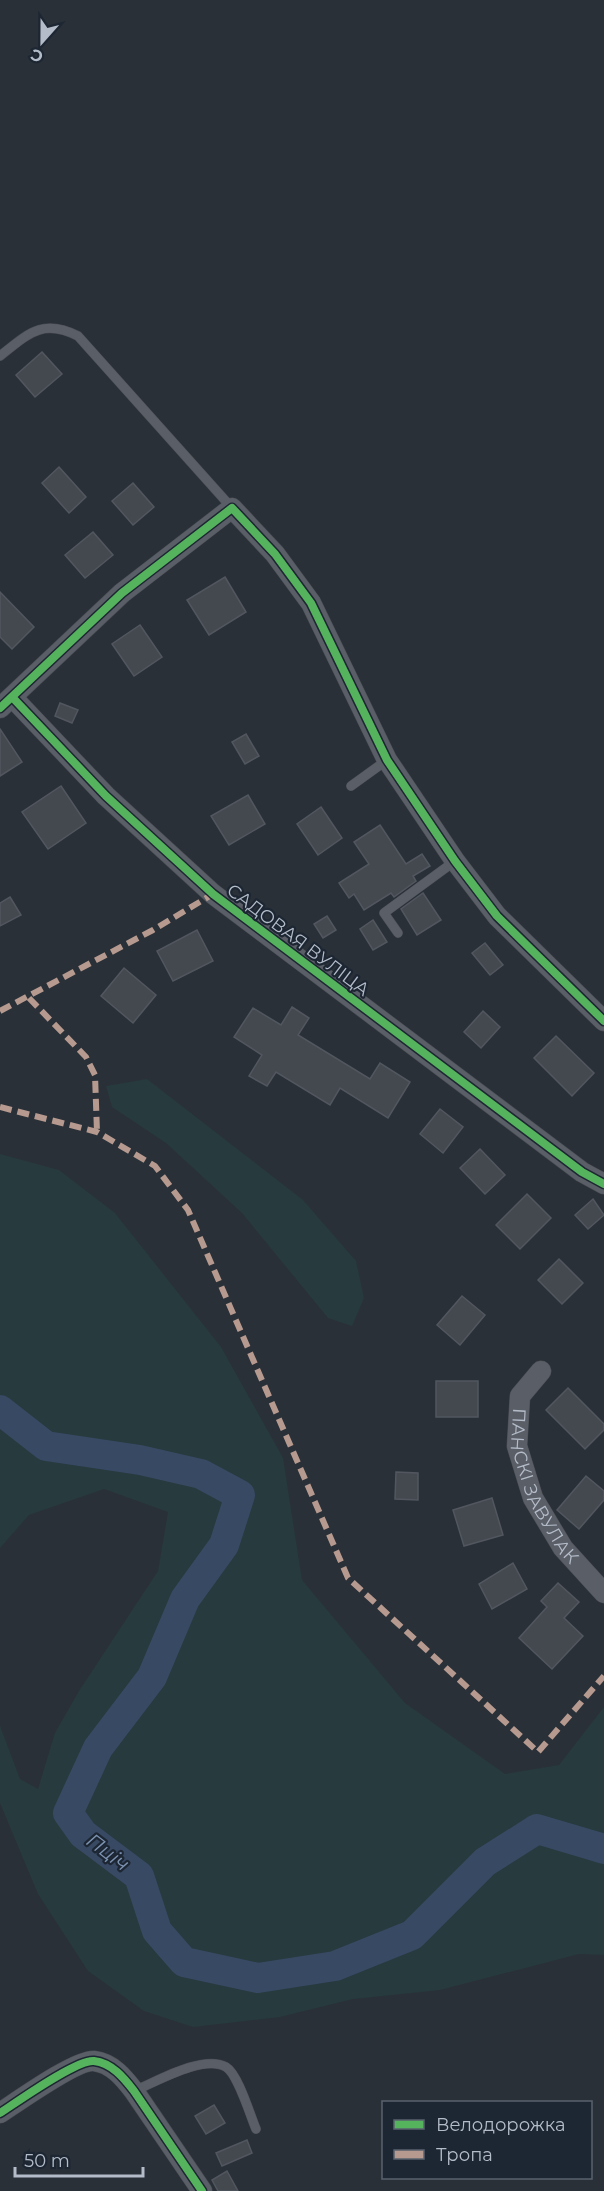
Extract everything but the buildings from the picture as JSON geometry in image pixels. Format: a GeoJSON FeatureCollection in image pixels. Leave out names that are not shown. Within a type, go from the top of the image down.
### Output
{"type":"FeatureCollection","features":[{"type":"Feature","properties":{"kind":"street"},"geometry":{"type":"LineString","coordinates":[[6,703],[122,593],[232,508],[275,554],[310,603],[387,760],[455,861],[497,916],[604,1021]]}},
{"type":"Feature","properties":{"kind":"street","name":"САДОВАЯ ВУЛІЦА"},"geometry":{"type":"LineString","coordinates":[[6,703],[213,894],[582,1172],[604,1184]]}},
{"type":"Feature","properties":{"kind":"street","name":"ПАНСКІ ЗАВУЛАК"},"geometry":{"type":"LineString","coordinates":[[541,1371],[520,1396],[517,1446],[533,1498],[563,1548],[604,1593]]}},
{"type":"Feature","properties":{"kind":"street"},"geometry":{"type":"LineString","coordinates":[[0,2113],[75,2066],[91,2061],[105,2064],[122,2076],[134,2091],[202,2191]]}},
{"type":"Feature","properties":{"kind":"lane"},"geometry":{"type":"LineString","coordinates":[[0,356],[33,330],[61,327],[78,336],[232,508]]}},
{"type":"Feature","properties":{"kind":"lane"},"geometry":{"type":"LineString","coordinates":[[351,786],[387,760]]}},
{"type":"Feature","properties":{"kind":"lane"},"geometry":{"type":"LineString","coordinates":[[398,933],[384,913],[455,861]]}},
{"type":"Feature","properties":{"kind":"lane"},"geometry":{"type":"LineString","coordinates":[[134,2091],[194,2066],[211,2063],[227,2067],[234,2077],[256,2129]]}},
{"type":"Feature","properties":{"kind":"green space"},"geometry":{"type":"Polygon","coordinates":[[[147,1079],[303,1200],[356,1261],[364,1298],[352,1326],[328,1318],[242,1213],[166,1143],[112,1107],[106,1086],[147,1079]]]}},
{"type":"Feature","properties":{"kind":"green space"},"geometry":{"type":"Polygon","coordinates":[[[0,1154],[59,1170],[115,1213],[221,1347],[283,1458],[302,1580],[405,1703],[505,1774],[559,1765],[604,1707],[604,1955],[579,1954],[440,1990],[353,1999],[280,2017],[193,2027],[144,2011],[88,1971],[38,1894],[0,1803],[0,1726],[20,1779],[38,1789],[55,1733],[79,1691],[158,1571],[168,1512],[104,1489],[29,1515],[0,1548],[0,1154]]]}},
{"type":"Feature","properties":{"kind":"waterway","name":"Пціч"},"geometry":{"type":"LineString","coordinates":[[0,1410],[46,1446],[140,1460],[201,1474],[240,1495],[224,1545],[185,1599],[152,1677],[98,1748],[68,1813],[83,1834],[139,1876],[157,1931],[184,1962],[258,1978],[335,1966],[412,1935],[485,1862],[537,1829],[604,1849]]}},
{"type":"Feature","properties":{"kind":"marked path"},"geometry":{"type":"LineString","coordinates":[[0,1011],[153,930],[213,894]]}},
{"type":"Feature","properties":{"kind":"marked path"},"geometry":{"type":"LineString","coordinates":[[29,998],[86,1057],[95,1075],[97,1132]]}},
{"type":"Feature","properties":{"kind":"marked path"},"geometry":{"type":"LineString","coordinates":[[0,1107],[97,1132],[155,1166],[188,1210],[348,1578],[538,1752],[604,1676]]}},
{"type":"Feature","properties":{"kind":"cycle path"},"geometry":{"type":"LineString","coordinates":[[0,708],[122,593],[232,508],[275,554],[311,603],[387,760],[455,861],[497,916],[604,1021]]}},
{"type":"Feature","properties":{"kind":"cycle path"},"geometry":{"type":"LineString","coordinates":[[13,698],[106,796],[213,894],[582,1172],[604,1184]]}},
{"type":"Feature","properties":{"kind":"cycle path"},"geometry":{"type":"LineString","coordinates":[[0,2113],[47,2082],[75,2067],[86,2062],[100,2062],[117,2072],[130,2086],[202,2191]]}}]}
